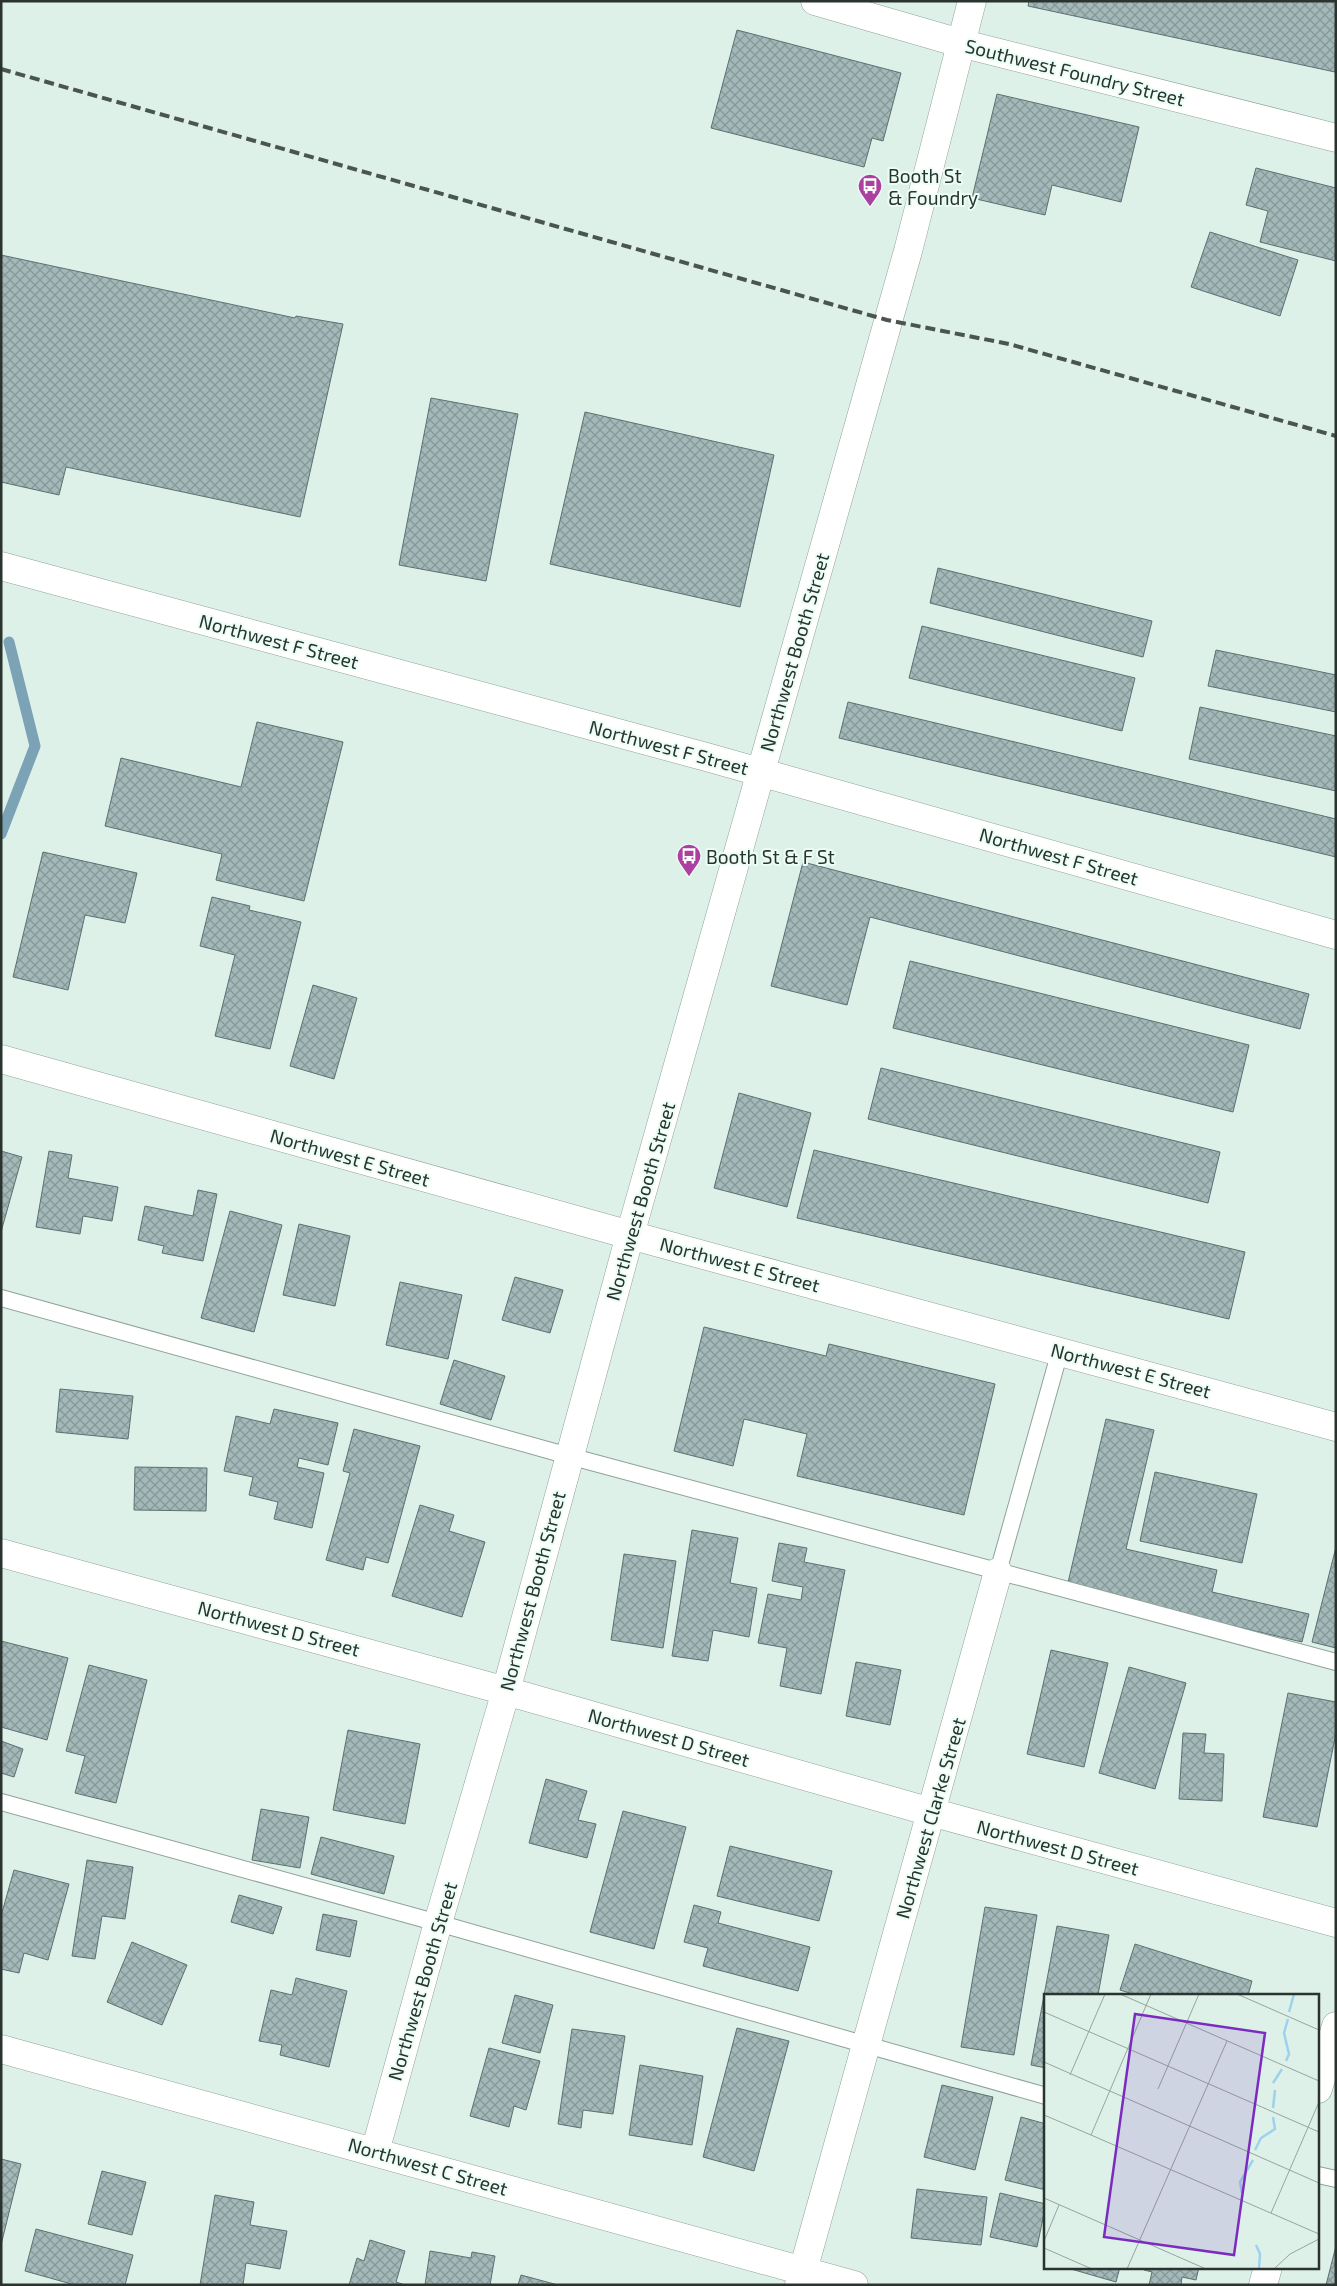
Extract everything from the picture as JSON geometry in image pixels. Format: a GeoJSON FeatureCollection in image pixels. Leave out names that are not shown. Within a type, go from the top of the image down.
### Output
{"type":"FeatureCollection","features":[{"type":"Feature","properties":{"kind":"street","name":"Southwest Foundry Street"},"geometry":{"type":"LineString","coordinates":[[815,1],[960,44],[1336,138]]}},
{"type":"Feature","properties":{"kind":"street","name":"Northwest Booth Street"},"geometry":{"type":"LineString","coordinates":[[375,2152],[438,1922],[506,1691],[630,1235],[908,251],[972,1]]}},
{"type":"Feature","properties":{"kind":"street","name":"Northwest F Street"},"geometry":{"type":"LineString","coordinates":[[1,566],[761,772],[1336,934]]}},
{"type":"Feature","properties":{"kind":"street","name":"Northwest E Street"},"geometry":{"type":"LineString","coordinates":[[1,1059],[630,1235],[1336,1427]]}},
{"type":"Feature","properties":{"kind":"street","name":"Northwest D Street"},"geometry":{"type":"LineString","coordinates":[[1,1553],[506,1691],[931,1812],[1336,1923]]}},
{"type":"Feature","properties":{"kind":"street","name":"Northwest Clarke Street"},"geometry":{"type":"LineString","coordinates":[[801,2278],[998,1572]]}},
{"type":"Feature","properties":{"kind":"street"},"geometry":{"type":"LineString","coordinates":[[1320,2081],[1336,2026]]}},
{"type":"Feature","properties":{"kind":"street","name":"Northwest C Street"},"geometry":{"type":"LineString","coordinates":[[1,2049],[375,2152],[801,2278],[854,2285]]}},
{"type":"Feature","properties":{"kind":"street"},"geometry":{"type":"LineString","coordinates":[[1262,2285],[1268,2268]]}},
{"type":"Feature","properties":{"kind":"lane"},"geometry":{"type":"LineString","coordinates":[[1,1298],[569,1456],[1336,1662]]}},
{"type":"Feature","properties":{"kind":"lane","name":"Northwest Clarke Street"},"geometry":{"type":"LineString","coordinates":[[998,1572],[1060,1351]]}},
{"type":"Feature","properties":{"kind":"lane"},"geometry":{"type":"LineString","coordinates":[[1,1802],[438,1922],[1044,2095]]}},
{"type":"Feature","properties":{"kind":"lane"},"geometry":{"type":"LineString","coordinates":[[1320,2175],[1336,2179]]}},
{"type":"Feature","properties":{"kind":"building"},"geometry":{"type":"Polygon","coordinates":[[[1029,1],[1336,1],[1335,72],[1028,6],[1029,1]]]}},
{"type":"Feature","properties":{"kind":"building"},"geometry":{"type":"Polygon","coordinates":[[[737,30],[901,73],[883,141],[872,138],[864,167],[711,128],[737,30]]]}},
{"type":"Feature","properties":{"kind":"building"},"geometry":{"type":"Polygon","coordinates":[[[997,94],[1139,127],[1121,202],[1052,185],[1045,215],[972,198],[997,94]]]}},
{"type":"Feature","properties":{"kind":"building"},"geometry":{"type":"Polygon","coordinates":[[[1256,168],[1336,188],[1336,261],[1260,242],[1268,211],[1246,205],[1256,168]]]}},
{"type":"Feature","properties":{"kind":"building"},"geometry":{"type":"Polygon","coordinates":[[[1210,232],[1298,260],[1280,316],[1191,287],[1210,232]]]}},
{"type":"Feature","properties":{"kind":"building"},"geometry":{"type":"Polygon","coordinates":[[[1,255],[295,318],[296,316],[343,324],[300,517],[66,467],[59,495],[1,482],[1,255]]]}},
{"type":"Feature","properties":{"kind":"building"},"geometry":{"type":"Polygon","coordinates":[[[431,398],[518,414],[486,581],[399,565],[431,398]]]}},
{"type":"Feature","properties":{"kind":"building"},"geometry":{"type":"Polygon","coordinates":[[[585,412],[774,455],[740,607],[550,564],[585,412]]]}},
{"type":"Feature","properties":{"kind":"building"},"geometry":{"type":"Polygon","coordinates":[[[938,568],[1152,621],[1143,657],[930,603],[938,568]]]}},
{"type":"Feature","properties":{"kind":"building"},"geometry":{"type":"Polygon","coordinates":[[[922,626],[1135,678],[1122,731],[909,678],[922,626]]]}},
{"type":"Feature","properties":{"kind":"building"},"geometry":{"type":"Polygon","coordinates":[[[1216,650],[1336,675],[1336,712],[1208,686],[1216,650]]]}},
{"type":"Feature","properties":{"kind":"building"},"geometry":{"type":"Polygon","coordinates":[[[848,702],[1336,819],[1336,857],[839,738],[848,702]]]}},
{"type":"Feature","properties":{"kind":"building"},"geometry":{"type":"Polygon","coordinates":[[[1200,707],[1336,736],[1336,791],[1189,759],[1200,707]]]}},
{"type":"Feature","properties":{"kind":"building"},"geometry":{"type":"Polygon","coordinates":[[[257,722],[343,742],[304,901],[216,880],[222,854],[105,826],[121,758],[241,787],[257,722]]]}},
{"type":"Feature","properties":{"kind":"building"},"geometry":{"type":"Polygon","coordinates":[[[43,852],[137,873],[125,923],[85,915],[68,990],[13,977],[43,852]]]}},
{"type":"Feature","properties":{"kind":"building"},"geometry":{"type":"Polygon","coordinates":[[[803,862],[1309,994],[1300,1029],[870,917],[847,1005],[771,986],[803,862]]]}},
{"type":"Feature","properties":{"kind":"building"},"geometry":{"type":"Polygon","coordinates":[[[212,897],[250,906],[249,910],[301,922],[270,1049],[215,1036],[235,955],[200,946],[212,897]]]}},
{"type":"Feature","properties":{"kind":"building"},"geometry":{"type":"Polygon","coordinates":[[[910,961],[1249,1045],[1233,1112],[893,1028],[910,961]]]}},
{"type":"Feature","properties":{"kind":"building"},"geometry":{"type":"Polygon","coordinates":[[[313,985],[357,998],[334,1079],[290,1066],[313,985]]]}},
{"type":"Feature","properties":{"kind":"building"},"geometry":{"type":"Polygon","coordinates":[[[881,1068],[1220,1152],[1208,1203],[868,1119],[881,1068]]]}},
{"type":"Feature","properties":{"kind":"building"},"geometry":{"type":"Polygon","coordinates":[[[739,1093],[811,1113],[787,1207],[714,1188],[739,1093]]]}},
{"type":"Feature","properties":{"kind":"building"},"geometry":{"type":"Polygon","coordinates":[[[814,1150],[1245,1252],[1229,1319],[797,1218],[814,1150]]]}},
{"type":"Feature","properties":{"kind":"building"},"geometry":{"type":"Polygon","coordinates":[[[1,1151],[22,1157],[1,1232],[1,1151]]]}},
{"type":"Feature","properties":{"kind":"building"},"geometry":{"type":"Polygon","coordinates":[[[49,1151],[72,1155],[68,1178],[118,1187],[112,1221],[83,1216],[80,1234],[36,1227],[49,1151]]]}},
{"type":"Feature","properties":{"kind":"building"},"geometry":{"type":"Polygon","coordinates":[[[198,1190],[217,1194],[203,1261],[162,1253],[164,1246],[138,1240],[145,1206],[193,1216],[198,1190]]]}},
{"type":"Feature","properties":{"kind":"building"},"geometry":{"type":"Polygon","coordinates":[[[230,1211],[282,1225],[254,1332],[201,1318],[230,1211]]]}},
{"type":"Feature","properties":{"kind":"building"},"geometry":{"type":"Polygon","coordinates":[[[299,1224],[350,1236],[335,1306],[283,1295],[299,1224]]]}},
{"type":"Feature","properties":{"kind":"building"},"geometry":{"type":"Polygon","coordinates":[[[515,1277],[563,1290],[550,1333],[502,1320],[515,1277]]]}},
{"type":"Feature","properties":{"kind":"building"},"geometry":{"type":"Polygon","coordinates":[[[400,1282],[462,1295],[448,1359],[386,1345],[400,1282]]]}},
{"type":"Feature","properties":{"kind":"building"},"geometry":{"type":"Polygon","coordinates":[[[704,1327],[826,1356],[829,1344],[995,1384],[964,1515],[797,1476],[807,1434],[744,1419],[733,1466],[674,1451],[704,1327]]]}},
{"type":"Feature","properties":{"kind":"building"},"geometry":{"type":"Polygon","coordinates":[[[454,1360],[505,1376],[491,1420],[440,1404],[454,1360]]]}},
{"type":"Feature","properties":{"kind":"building"},"geometry":{"type":"Polygon","coordinates":[[[60,1389],[133,1396],[128,1439],[56,1432],[60,1389]]]}},
{"type":"Feature","properties":{"kind":"building"},"geometry":{"type":"Polygon","coordinates":[[[274,1409],[338,1423],[328,1465],[299,1458],[297,1467],[324,1473],[312,1528],[274,1519],[278,1502],[249,1495],[253,1477],[224,1471],[236,1416],[270,1424],[274,1409]]]}},
{"type":"Feature","properties":{"kind":"building"},"geometry":{"type":"Polygon","coordinates":[[[1106,1419],[1154,1430],[1126,1549],[1217,1570],[1212,1592],[1309,1614],[1302,1642],[1067,1587],[1106,1419]]]}},
{"type":"Feature","properties":{"kind":"building"},"geometry":{"type":"Polygon","coordinates":[[[354,1429],[420,1446],[388,1563],[366,1557],[363,1570],[326,1560],[350,1473],[343,1471],[354,1429]]]}},
{"type":"Feature","properties":{"kind":"building"},"geometry":{"type":"Polygon","coordinates":[[[135,1467],[207,1468],[206,1511],[134,1510],[135,1467]]]}},
{"type":"Feature","properties":{"kind":"building"},"geometry":{"type":"Polygon","coordinates":[[[1155,1472],[1257,1494],[1242,1563],[1140,1541],[1155,1472]]]}},
{"type":"Feature","properties":{"kind":"building"},"geometry":{"type":"Polygon","coordinates":[[[420,1505],[454,1515],[449,1531],[485,1542],[462,1617],[392,1596],[420,1505]]]}},
{"type":"Feature","properties":{"kind":"building"},"geometry":{"type":"Polygon","coordinates":[[[692,1530],[738,1538],[730,1583],[757,1588],[749,1637],[713,1630],[708,1661],[672,1656],[692,1530]]]}},
{"type":"Feature","properties":{"kind":"building"},"geometry":{"type":"Polygon","coordinates":[[[779,1543],[807,1548],[804,1562],[845,1570],[821,1694],[780,1686],[787,1648],[758,1643],[768,1594],[801,1600],[803,1587],[772,1581],[779,1543]]]}},
{"type":"Feature","properties":{"kind":"building"},"geometry":{"type":"Polygon","coordinates":[[[1336,1547],[1336,1648],[1312,1642],[1336,1547]]]}},
{"type":"Feature","properties":{"kind":"building"},"geometry":{"type":"Polygon","coordinates":[[[624,1554],[676,1561],[663,1648],[611,1640],[624,1554]]]}},
{"type":"Feature","properties":{"kind":"building"},"geometry":{"type":"Polygon","coordinates":[[[1,1641],[68,1658],[47,1740],[1,1727],[1,1641]]]}},
{"type":"Feature","properties":{"kind":"building"},"geometry":{"type":"Polygon","coordinates":[[[1051,1650],[1108,1663],[1084,1767],[1027,1754],[1051,1650]]]}},
{"type":"Feature","properties":{"kind":"building"},"geometry":{"type":"Polygon","coordinates":[[[856,1662],[901,1670],[890,1725],[846,1716],[856,1662]]]}},
{"type":"Feature","properties":{"kind":"building"},"geometry":{"type":"Polygon","coordinates":[[[89,1665],[147,1680],[116,1803],[75,1793],[85,1756],[66,1751],[89,1665]]]}},
{"type":"Feature","properties":{"kind":"building"},"geometry":{"type":"Polygon","coordinates":[[[1129,1667],[1186,1683],[1155,1789],[1099,1773],[1129,1667]]]}},
{"type":"Feature","properties":{"kind":"building"},"geometry":{"type":"Polygon","coordinates":[[[1288,1693],[1336,1702],[1336,1733],[1317,1827],[1263,1817],[1288,1693]]]}},
{"type":"Feature","properties":{"kind":"building"},"geometry":{"type":"Polygon","coordinates":[[[348,1730],[420,1744],[405,1824],[333,1810],[348,1730]]]}},
{"type":"Feature","properties":{"kind":"building"},"geometry":{"type":"Polygon","coordinates":[[[1183,1733],[1206,1734],[1204,1753],[1224,1754],[1222,1801],[1179,1799],[1183,1733]]]}},
{"type":"Feature","properties":{"kind":"building"},"geometry":{"type":"Polygon","coordinates":[[[1,1741],[23,1749],[14,1777],[1,1773],[1,1741]]]}},
{"type":"Feature","properties":{"kind":"building"},"geometry":{"type":"Polygon","coordinates":[[[546,1779],[587,1791],[578,1820],[596,1824],[587,1858],[529,1843],[546,1779]]]}},
{"type":"Feature","properties":{"kind":"building"},"geometry":{"type":"Polygon","coordinates":[[[261,1809],[309,1817],[300,1868],[252,1860],[261,1809]]]}},
{"type":"Feature","properties":{"kind":"building"},"geometry":{"type":"Polygon","coordinates":[[[623,1811],[686,1827],[654,1949],[590,1932],[623,1811]]]}},
{"type":"Feature","properties":{"kind":"building"},"geometry":{"type":"Polygon","coordinates":[[[321,1837],[394,1856],[384,1894],[311,1874],[321,1837]]]}},
{"type":"Feature","properties":{"kind":"building"},"geometry":{"type":"Polygon","coordinates":[[[730,1846],[832,1871],[819,1921],[717,1896],[730,1846]]]}},
{"type":"Feature","properties":{"kind":"building"},"geometry":{"type":"Polygon","coordinates":[[[87,1860],[133,1867],[125,1919],[102,1916],[95,1959],[72,1956],[87,1860]]]}},
{"type":"Feature","properties":{"kind":"building"},"geometry":{"type":"Polygon","coordinates":[[[14,1870],[69,1884],[48,1960],[24,1953],[19,1973],[1,1969],[1,1916],[14,1870]]]}},
{"type":"Feature","properties":{"kind":"building"},"geometry":{"type":"Polygon","coordinates":[[[239,1895],[282,1907],[273,1934],[231,1922],[239,1895]]]}},
{"type":"Feature","properties":{"kind":"building"},"geometry":{"type":"Polygon","coordinates":[[[694,1905],[721,1912],[718,1923],[810,1947],[798,1991],[703,1966],[708,1948],[684,1942],[694,1905]]]}},
{"type":"Feature","properties":{"kind":"building"},"geometry":{"type":"Polygon","coordinates":[[[985,1907],[1037,1915],[1014,2055],[961,2047],[985,1907]]]}},
{"type":"Feature","properties":{"kind":"building"},"geometry":{"type":"Polygon","coordinates":[[[323,1914],[357,1921],[350,1957],[316,1950],[323,1914]]]}},
{"type":"Feature","properties":{"kind":"building"},"geometry":{"type":"Polygon","coordinates":[[[1057,1926],[1109,1935],[1098,1994],[1044,1994],[1057,1926]]]}},
{"type":"Feature","properties":{"kind":"building"},"geometry":{"type":"Polygon","coordinates":[[[132,1942],[187,1965],[162,2025],[107,2002],[132,1942]]]}},
{"type":"Feature","properties":{"kind":"building"},"geometry":{"type":"Polygon","coordinates":[[[1135,1944],[1252,1981],[1248,1994],[1133,1994],[1120,1990],[1135,1944]]]}},
{"type":"Feature","properties":{"kind":"building"},"geometry":{"type":"Polygon","coordinates":[[[296,1978],[347,1991],[329,2067],[280,2055],[282,2045],[259,2041],[271,1990],[292,1995],[296,1978]]]}},
{"type":"Feature","properties":{"kind":"building"},"geometry":{"type":"Polygon","coordinates":[[[515,1995],[553,2005],[540,2053],[502,2043],[515,1995]]]}},
{"type":"Feature","properties":{"kind":"building"},"geometry":{"type":"Polygon","coordinates":[[[1044,1996],[1044,2068],[1031,2065],[1044,1996]]]}},
{"type":"Feature","properties":{"kind":"building"},"geometry":{"type":"Polygon","coordinates":[[[737,2028],[789,2041],[754,2171],[703,2157],[737,2028]]]}},
{"type":"Feature","properties":{"kind":"building"},"geometry":{"type":"Polygon","coordinates":[[[572,2029],[625,2036],[613,2114],[583,2110],[581,2128],[558,2124],[572,2029]]]}},
{"type":"Feature","properties":{"kind":"building"},"geometry":{"type":"Polygon","coordinates":[[[489,2048],[540,2061],[526,2110],[514,2106],[509,2127],[470,2116],[489,2048]]]}},
{"type":"Feature","properties":{"kind":"building"},"geometry":{"type":"Polygon","coordinates":[[[640,2065],[703,2076],[692,2145],[629,2135],[640,2065]]]}},
{"type":"Feature","properties":{"kind":"building"},"geometry":{"type":"Polygon","coordinates":[[[942,2085],[993,2097],[975,2170],[924,2157],[942,2085]]]}},
{"type":"Feature","properties":{"kind":"building"},"geometry":{"type":"Polygon","coordinates":[[[1021,2117],[1044,2123],[1044,2190],[1005,2180],[1021,2117]]]}},
{"type":"Feature","properties":{"kind":"building"},"geometry":{"type":"Polygon","coordinates":[[[1,2159],[21,2164],[1,2245],[1,2159]]]}},
{"type":"Feature","properties":{"kind":"building"},"geometry":{"type":"Polygon","coordinates":[[[102,2171],[146,2182],[132,2235],[88,2224],[102,2171]]]}},
{"type":"Feature","properties":{"kind":"building"},"geometry":{"type":"Polygon","coordinates":[[[917,2189],[987,2197],[981,2245],[911,2238],[917,2189]]]}},
{"type":"Feature","properties":{"kind":"building"},"geometry":{"type":"Polygon","coordinates":[[[1000,2193],[1044,2204],[1044,2214],[1037,2247],[990,2237],[1000,2193]]]}},
{"type":"Feature","properties":{"kind":"building"},"geometry":{"type":"Polygon","coordinates":[[[215,2195],[254,2202],[250,2225],[287,2231],[280,2269],[246,2263],[243,2285],[200,2285],[215,2195]]]}},
{"type":"Feature","properties":{"kind":"building"},"geometry":{"type":"Polygon","coordinates":[[[36,2229],[133,2255],[125,2285],[75,2285],[25,2271],[36,2229]]]}},
{"type":"Feature","properties":{"kind":"building"},"geometry":{"type":"Polygon","coordinates":[[[370,2240],[405,2251],[396,2282],[405,2285],[349,2285],[357,2258],[364,2261],[370,2240]]]}},
{"type":"Feature","properties":{"kind":"building"},"geometry":{"type":"Polygon","coordinates":[[[1336,2246],[1336,2285],[1326,2285],[1336,2246]]]}},
{"type":"Feature","properties":{"kind":"building"},"geometry":{"type":"Polygon","coordinates":[[[430,2251],[471,2258],[472,2252],[495,2256],[490,2285],[425,2285],[430,2251]]]}},
{"type":"Feature","properties":{"kind":"building"},"geometry":{"type":"Polygon","coordinates":[[[1067,2268],[1120,2268],[1116,2282],[1067,2268]]]}},
{"type":"Feature","properties":{"kind":"building"},"geometry":{"type":"Polygon","coordinates":[[[1144,2268],[1199,2268],[1196,2280],[1182,2277],[1181,2285],[1149,2285],[1152,2272],[1144,2270],[1144,2268]]]}},
{"type":"Feature","properties":{"kind":"building"},"geometry":{"type":"Polygon","coordinates":[[[521,2275],[558,2285],[518,2285],[521,2275]]]}},
{"type":"Feature","properties":{"kind":"waterway"},"geometry":{"type":"LineString","coordinates":[[1,834],[35,746],[9,642]]}},
{"type":"Feature","properties":{"kind":"railway"},"geometry":{"type":"LineString","coordinates":[[1,69],[887,320],[1009,344],[1336,436]]}},
{"type":"Feature","properties":{"kind":"place","name":"Booth St & Foundry"},"geometry":{"type":"Point","coordinates":[870,207]}},
{"type":"Feature","properties":{"kind":"place","name":"Booth St & F St"},"geometry":{"type":"Point","coordinates":[689,877]}}]}
